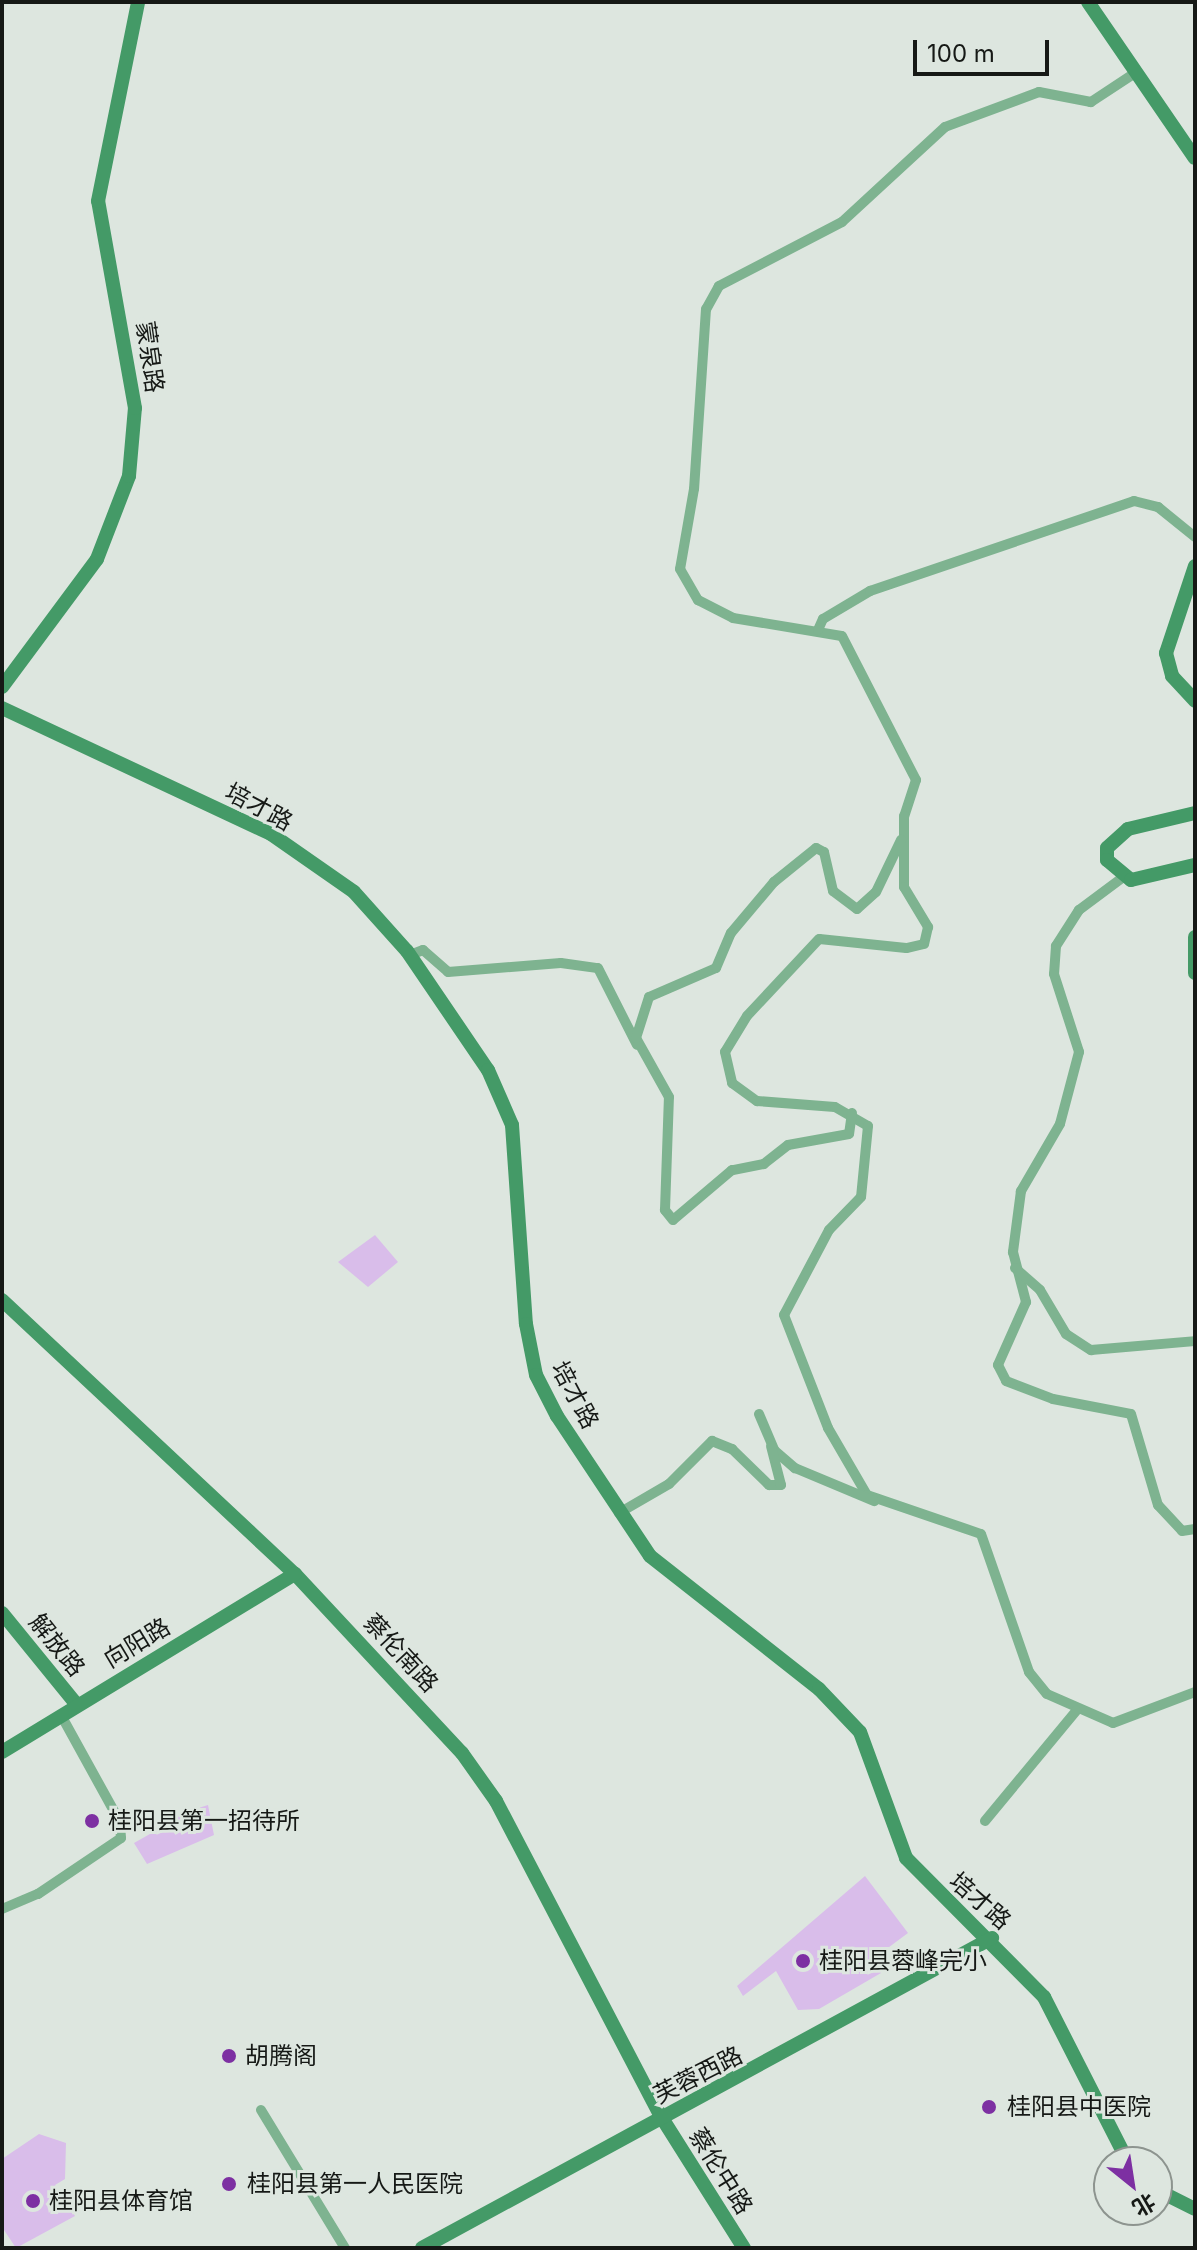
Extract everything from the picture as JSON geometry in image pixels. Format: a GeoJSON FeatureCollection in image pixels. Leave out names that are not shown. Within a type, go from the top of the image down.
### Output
{"type":"FeatureCollection","features":[{"type":"Feature","properties":{"kind":"street","name":"蒙泉路"},"geometry":{"type":"LineString","coordinates":[[2,687],[97,559],[129,476],[133,393],[98,201],[138,2]]}},
{"type":"Feature","properties":{"kind":"street"},"geometry":{"type":"LineString","coordinates":[[1088,2],[1195,158]]}},
{"type":"Feature","properties":{"kind":"street"},"geometry":{"type":"LineString","coordinates":[[880,1502],[847,1468],[784,1315],[829,1230],[866,1183],[868,1126],[852,1113],[757,1101],[732,1083],[725,1052],[747,1016],[819,939],[924,944],[928,927],[904,887],[903,838],[914,769],[842,636],[733,618],[698,600],[680,569],[710,297],[731,278],[842,222],[945,127],[1039,92],[1091,102],[1135,73]]}},
{"type":"Feature","properties":{"kind":"street"},"geometry":{"type":"LineString","coordinates":[[818,630],[823,619],[870,591],[1134,501],[1158,507],[1195,537]]}},
{"type":"Feature","properties":{"kind":"street"},"geometry":{"type":"LineString","coordinates":[[1195,566],[1166,653],[1172,676],[1195,701]]}},
{"type":"Feature","properties":{"kind":"street","name":"培才路"},"geometry":{"type":"LineString","coordinates":[[2,708],[271,834],[354,892],[410,955],[488,1070],[512,1125],[536,1375],[619,1513],[650,1556],[819,1689],[860,1732],[906,1858],[992,1938],[1044,1997],[1120,2146]]}},
{"type":"Feature","properties":{"kind":"street"},"geometry":{"type":"LineString","coordinates":[[1122,878],[1107,860],[1115,837],[1195,813]]}},
{"type":"Feature","properties":{"kind":"street"},"geometry":{"type":"LineString","coordinates":[[637,1045],[649,997],[716,968],[731,933],[774,882],[816,848],[824,852],[833,891],[857,909],[876,892],[903,838]]}},
{"type":"Feature","properties":{"kind":"street"},"geometry":{"type":"LineString","coordinates":[[1195,865],[1122,878],[1079,910],[1056,946],[1054,974],[1079,1052],[1060,1124],[1021,1191],[1015,1268],[1026,1302],[1001,1348],[1001,1375],[1066,1403],[1131,1414],[1158,1505],[1182,1531],[1195,1529]]}},
{"type":"Feature","properties":{"kind":"street"},"geometry":{"type":"LineString","coordinates":[[1195,937],[1195,973]]}},
{"type":"Feature","properties":{"kind":"street"},"geometry":{"type":"LineString","coordinates":[[410,955],[423,950],[448,972],[561,963],[598,968],[615,990],[626,1036],[637,1045],[669,1097],[665,1210],[673,1220],[732,1170],[764,1164],[788,1145],[849,1134],[852,1113]]}},
{"type":"Feature","properties":{"kind":"street"},"geometry":{"type":"LineString","coordinates":[[1015,1268],[1040,1290],[1066,1334],[1091,1350],[1195,1341]]}},
{"type":"Feature","properties":{"kind":"street","name":"蔡伦南路"},"geometry":{"type":"LineString","coordinates":[[2,1300],[295,1574],[394,1676],[496,1801],[662,2118]]}},
{"type":"Feature","properties":{"kind":"street"},"geometry":{"type":"LineString","coordinates":[[619,1513],[669,1484],[712,1441],[732,1449],[761,1480],[781,1485],[759,1414]]}},
{"type":"Feature","properties":{"kind":"street"},"geometry":{"type":"LineString","coordinates":[[771,1446],[809,1476],[981,1534],[1029,1672],[1076,1711],[1113,1723],[1195,1692]]}},
{"type":"Feature","properties":{"kind":"street","name":"向阳路"},"geometry":{"type":"LineString","coordinates":[[2,1752],[295,1574]]}},
{"type":"Feature","properties":{"kind":"street","name":"解放路"},"geometry":{"type":"LineString","coordinates":[[2,1613],[77,1705]]}},
{"type":"Feature","properties":{"kind":"street"},"geometry":{"type":"LineString","coordinates":[[985,1821],[1076,1711]]}},
{"type":"Feature","properties":{"kind":"street"},"geometry":{"type":"LineString","coordinates":[[2,1909],[38,1894],[121,1838],[120,1822],[61,1715]]}},
{"type":"Feature","properties":{"kind":"street","name":"芙蓉西路"},"geometry":{"type":"LineString","coordinates":[[422,2248],[992,1938]]}},
{"type":"Feature","properties":{"kind":"street"},"geometry":{"type":"LineString","coordinates":[[261,2110],[345,2248]]}},
{"type":"Feature","properties":{"kind":"street","name":"蔡伦中路"},"geometry":{"type":"LineString","coordinates":[[662,2118],[744,2248]]}},
{"type":"Feature","properties":{"kind":"street"},"geometry":{"type":"LineString","coordinates":[[1173,2198],[1195,2209]]}},
{"type":"Feature","properties":{"kind":"shaded area"},"geometry":{"type":"Polygon","coordinates":[[[375,1235],[398,1262],[368,1287],[338,1262],[375,1235]]]}},
{"type":"Feature","properties":{"kind":"shaded area"},"geometry":{"type":"Polygon","coordinates":[[[208,1805],[214,1835],[147,1864],[134,1843],[157,1830],[154,1822],[208,1805]]]}},
{"type":"Feature","properties":{"kind":"shaded area"},"geometry":{"type":"Polygon","coordinates":[[[865,1876],[908,1933],[873,1959],[881,1973],[819,2009],[798,2010],[776,1971],[743,1996],[737,1986],[865,1876]]]}},
{"type":"Feature","properties":{"kind":"shaded area","name":"桂阳县体育馆"},"geometry":{"type":"Polygon","coordinates":[[[39,2134],[66,2143],[65,2179],[55,2185],[75,2216],[16,2248],[2,2227],[2,2159],[39,2134]]]}},
{"type":"Feature","properties":{"kind":"place","name":"桂阳县第一招待所"},"geometry":{"type":"Point","coordinates":[92,1821]}},
{"type":"Feature","properties":{"kind":"place","name":"桂阳县蓉峰完小"},"geometry":{"type":"Point","coordinates":[803,1961]}},
{"type":"Feature","properties":{"kind":"place","name":"胡腾阁"},"geometry":{"type":"Point","coordinates":[229,2056]}},
{"type":"Feature","properties":{"kind":"place","name":"桂阳县中医院"},"geometry":{"type":"Point","coordinates":[989,2107]}},
{"type":"Feature","properties":{"kind":"place","name":"桂阳县第一人民医院"},"geometry":{"type":"Point","coordinates":[229,2184]}},
{"type":"Feature","properties":{"kind":"place","name":"桂阳县体育馆"},"geometry":{"type":"Point","coordinates":[33,2201]}}]}
